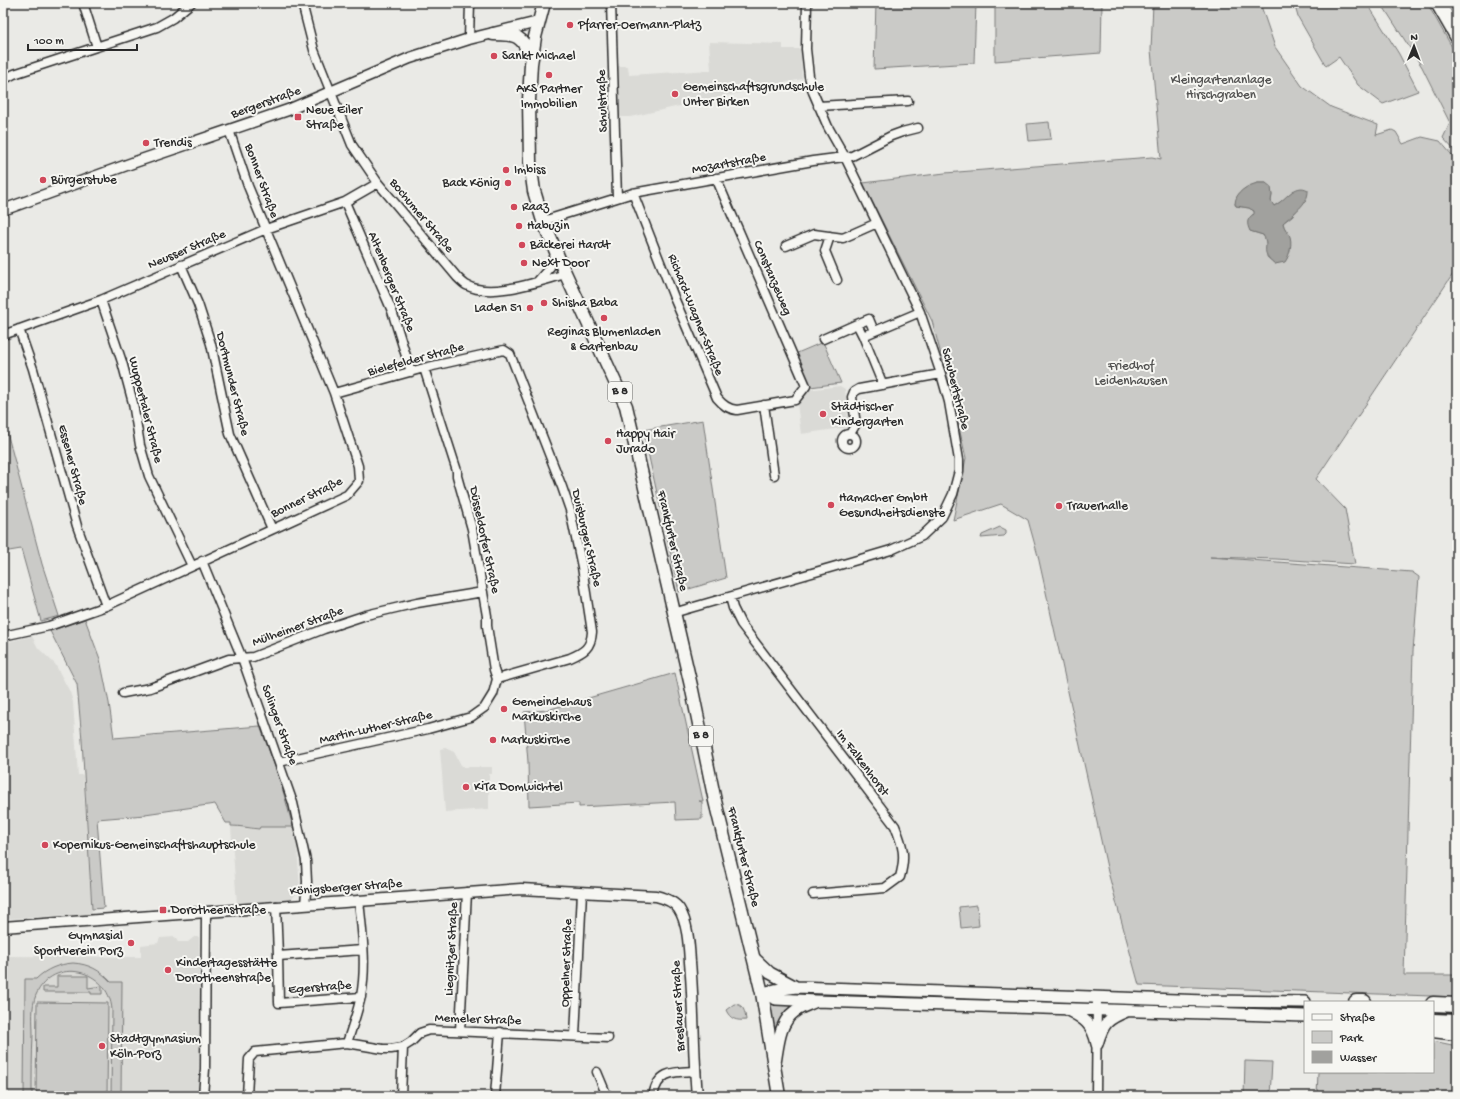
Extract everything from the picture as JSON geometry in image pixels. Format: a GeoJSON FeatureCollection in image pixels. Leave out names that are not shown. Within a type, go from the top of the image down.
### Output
{"type":"FeatureCollection","features":[{"type":"Feature","properties":{"kind":"highway"},"geometry":{"type":"LineString","coordinates":[[1438,3],[1457,36]]}},
{"type":"Feature","properties":{"kind":"highway"},"geometry":{"type":"LineString","coordinates":[[1434,1004],[1457,1005]]}},
{"type":"Feature","properties":{"kind":"highway"},"geometry":{"type":"LineString","coordinates":[[1434,1021],[1457,1022]]}},
{"type":"Feature","properties":{"kind":"highway"},"geometry":{"type":"LineString","coordinates":[[1434,1030],[1457,1033]]}},
{"type":"Feature","properties":{"kind":"main road","name":"Frankfurter Straße"},"geometry":{"type":"LineString","coordinates":[[544,3],[538,22],[532,58],[528,111],[530,162],[534,192],[543,221],[626,406],[692,690],[715,801],[762,993],[779,1096]]}},
{"type":"Feature","properties":{"kind":"main road"},"geometry":{"type":"LineString","coordinates":[[493,34],[509,34],[517,37],[524,42],[532,58]]}},
{"type":"Feature","properties":{"kind":"main road"},"geometry":{"type":"LineString","coordinates":[[753,957],[770,973],[796,988]]}},
{"type":"Feature","properties":{"kind":"main road"},"geometry":{"type":"LineString","coordinates":[[762,993],[796,988],[1240,1002],[1304,1002]]}},
{"type":"Feature","properties":{"kind":"main road"},"geometry":{"type":"LineString","coordinates":[[762,993],[776,999],[816,1001],[1304,1016]]}},
{"type":"Feature","properties":{"kind":"main road"},"geometry":{"type":"LineString","coordinates":[[774,1067],[779,1037],[787,1018],[794,1012],[816,1001]]}},
{"type":"Feature","properties":{"kind":"main road"},"geometry":{"type":"LineString","coordinates":[[1064,1008],[1078,1015],[1089,1025],[1095,1036],[1097,1044]]}},
{"type":"Feature","properties":{"kind":"main road"},"geometry":{"type":"LineString","coordinates":[[1097,1044],[1102,1027],[1105,1023],[1109,1019],[1129,1010]]}},
{"type":"Feature","properties":{"kind":"street"},"geometry":{"type":"LineString","coordinates":[[83,3],[97,47]]}},
{"type":"Feature","properties":{"kind":"street"},"geometry":{"type":"LineString","coordinates":[[3,80],[14,74],[163,25],[191,3]]}},
{"type":"Feature","properties":{"kind":"street"},"geometry":{"type":"LineString","coordinates":[[302,3],[314,50],[330,93]]}},
{"type":"Feature","properties":{"kind":"street"},"geometry":{"type":"LineString","coordinates":[[469,39],[470,3]]}},
{"type":"Feature","properties":{"kind":"street","name":"Schulstraße"},"geometry":{"type":"LineString","coordinates":[[611,3],[617,198]]}},
{"type":"Feature","properties":{"kind":"street","name":"Schubertstraße"},"geometry":{"type":"LineString","coordinates":[[674,613],[891,550],[922,536],[942,517],[953,494],[959,470],[959,460],[953,424],[941,374],[920,312],[845,157],[818,106],[813,92],[809,76],[806,49],[807,3]]}},
{"type":"Feature","properties":{"kind":"street","name":"Bergerstraße"},"geometry":{"type":"LineString","coordinates":[[3,210],[135,162],[288,110],[410,58],[469,39],[538,22]]}},
{"type":"Feature","properties":{"kind":"street","name":"Bochumer Straße"},"geometry":{"type":"LineString","coordinates":[[330,93],[352,144],[378,183],[449,269],[466,285],[481,290],[498,291],[566,274]]}},
{"type":"Feature","properties":{"kind":"street"},"geometry":{"type":"LineString","coordinates":[[818,106],[908,101]]}},
{"type":"Feature","properties":{"kind":"street","name":"Mozartstraße"},"geometry":{"type":"LineString","coordinates":[[543,221],[633,193],[852,156],[896,134],[918,128]]}},
{"type":"Feature","properties":{"kind":"street","name":"Bonner Straße"},"geometry":{"type":"LineString","coordinates":[[3,636],[49,626],[106,606],[347,494],[359,481],[358,466],[334,393],[248,186],[229,130]]}},
{"type":"Feature","properties":{"kind":"street","name":"Constanzeweg"},"geometry":{"type":"LineString","coordinates":[[716,178],[806,386]]}},
{"type":"Feature","properties":{"kind":"street","name":"Neusser Straße"},"geometry":{"type":"LineString","coordinates":[[3,334],[101,300],[266,229],[345,202],[378,183]]}},
{"type":"Feature","properties":{"kind":"street","name":"Richard-Wagner-Straße"},"geometry":{"type":"LineString","coordinates":[[633,193],[675,300],[717,398],[726,407],[732,410],[737,410],[795,400],[806,386]]}},
{"type":"Feature","properties":{"kind":"street","name":"Altenberger Straße"},"geometry":{"type":"LineString","coordinates":[[345,202],[392,311],[411,372]]}},
{"type":"Feature","properties":{"kind":"street"},"geometry":{"type":"LineString","coordinates":[[786,246],[814,234],[843,238],[877,223]]}},
{"type":"Feature","properties":{"kind":"street"},"geometry":{"type":"LineString","coordinates":[[830,236],[825,251],[837,280]]}},
{"type":"Feature","properties":{"kind":"street"},"geometry":{"type":"LineString","coordinates":[[538,282],[550,267],[556,251]]}},
{"type":"Feature","properties":{"kind":"street","name":"Dortmunder Straße"},"geometry":{"type":"LineString","coordinates":[[181,265],[198,304],[211,344],[230,434],[272,529]]}},
{"type":"Feature","properties":{"kind":"street","name":"Wuppertaler Straße"},"geometry":{"type":"LineString","coordinates":[[101,300],[122,362],[133,403],[140,445],[149,476],[192,566]]}},
{"type":"Feature","properties":{"kind":"street"},"geometry":{"type":"LineString","coordinates":[[862,336],[920,312]]}},
{"type":"Feature","properties":{"kind":"street"},"geometry":{"type":"LineString","coordinates":[[823,339],[869,319],[874,331]]}},
{"type":"Feature","properties":{"kind":"street"},"geometry":{"type":"LineString","coordinates":[[857,324],[882,385]]}},
{"type":"Feature","properties":{"kind":"street","name":"Essener Straße"},"geometry":{"type":"LineString","coordinates":[[20,329],[35,376],[77,526],[106,606]]}},
{"type":"Feature","properties":{"kind":"street","name":"Bielefelder Straße"},"geometry":{"type":"LineString","coordinates":[[334,393],[424,368],[504,350]]}},
{"type":"Feature","properties":{"kind":"street","name":"Duisburger Straße"},"geometry":{"type":"LineString","coordinates":[[497,679],[570,658],[579,654],[591,641],[592,632],[582,567],[570,510],[510,354],[504,350]]}},
{"type":"Feature","properties":{"kind":"street","name":"Düsseldorfer Straße"},"geometry":{"type":"LineString","coordinates":[[424,368],[457,471],[457,476],[472,529],[487,616],[487,626],[494,670],[497,679]]}},
{"type":"Feature","properties":{"kind":"street"},"geometry":{"type":"LineString","coordinates":[[850,434],[856,424],[852,397],[854,392],[859,389],[941,374]]}},
{"type":"Feature","properties":{"kind":"street"},"geometry":{"type":"LineString","coordinates":[[764,406],[774,475]]}},
{"type":"Feature","properties":{"kind":"street","name":"Solinger Straße"},"geometry":{"type":"LineString","coordinates":[[202,561],[242,658],[293,803],[306,861],[307,882],[305,904]]}},
{"type":"Feature","properties":{"kind":"street","name":"Mülheimer Straße"},"geometry":{"type":"LineString","coordinates":[[123,693],[150,688],[229,659],[253,657],[324,629],[366,615],[417,603],[483,592]]}},
{"type":"Feature","properties":{"kind":"street","name":"Im Falkenhorst"},"geometry":{"type":"LineString","coordinates":[[730,597],[733,608],[741,624],[895,826],[902,844],[904,863],[900,877],[885,888],[813,894]]}},
{"type":"Feature","properties":{"kind":"street","name":"Martin-Luther-Straße"},"geometry":{"type":"LineString","coordinates":[[279,762],[471,718],[485,707],[493,694],[497,679]]}},
{"type":"Feature","properties":{"kind":"street","name":"Königsberger Straße"},"geometry":{"type":"LineString","coordinates":[[3,927],[206,913],[276,906],[521,888],[656,896],[671,902],[678,908],[682,916]]}},
{"type":"Feature","properties":{"kind":"street","name":"Liegnitzer Straße"},"geometry":{"type":"LineString","coordinates":[[460,1031],[467,892]]}},
{"type":"Feature","properties":{"kind":"street","name":"Oppelner Straße"},"geometry":{"type":"LineString","coordinates":[[575,1036],[582,892]]}},
{"type":"Feature","properties":{"kind":"street"},"geometry":{"type":"LineString","coordinates":[[347,1043],[361,997],[364,968],[359,900]]}},
{"type":"Feature","properties":{"kind":"street","name":"Egerstraße"},"geometry":{"type":"LineString","coordinates":[[276,906],[279,1003],[361,997]]}},
{"type":"Feature","properties":{"kind":"street"},"geometry":{"type":"LineString","coordinates":[[203,1096],[205,1069],[206,913]]}},
{"type":"Feature","properties":{"kind":"street","name":"Breslauer Straße"},"geometry":{"type":"LineString","coordinates":[[682,916],[688,945],[693,989],[697,1096]]}},
{"type":"Feature","properties":{"kind":"street"},"geometry":{"type":"LineString","coordinates":[[278,956],[363,950]]}},
{"type":"Feature","properties":{"kind":"street"},"geometry":{"type":"LineString","coordinates":[[1096,1096],[1097,997]]}},
{"type":"Feature","properties":{"kind":"street","name":"Memeler Straße"},"geometry":{"type":"LineString","coordinates":[[403,1047],[411,1042],[420,1033],[429,1030],[608,1038]]}},
{"type":"Feature","properties":{"kind":"street"},"geometry":{"type":"LineString","coordinates":[[495,1096],[500,1032]]}},
{"type":"Feature","properties":{"kind":"street"},"geometry":{"type":"LineString","coordinates":[[247,1096],[249,1059],[255,1052],[347,1043],[384,1049],[403,1047],[401,1096]]}},
{"type":"Feature","properties":{"kind":"street"},"geometry":{"type":"LineString","coordinates":[[653,1096],[658,1081],[666,1074],[673,1072],[696,1071]]}},
{"type":"Feature","properties":{"kind":"street"},"geometry":{"type":"LineString","coordinates":[[597,1072],[607,1096]]}},
{"type":"Feature","properties":{"kind":"shaded area","name":"Gemeinschaftsgrundschule Unter Birken"},"geometry":{"type":"Polygon","coordinates":[[[709,42],[783,44],[783,49],[801,49],[802,79],[630,117],[618,117],[617,66],[628,66],[629,75],[711,70],[709,42]]]}},
{"type":"Feature","properties":{"kind":"shaded area","name":"Städtischer Kindergarten"},"geometry":{"type":"Polygon","coordinates":[[[840,386],[845,389],[849,427],[801,434],[797,403],[807,390],[840,386]]]}},
{"type":"Feature","properties":{"kind":"shaded area","name":"Kopernikus-Gemeinschaftshauptschule"},"geometry":{"type":"Polygon","coordinates":[[[32,636],[38,648],[55,664],[70,692],[73,702],[78,775],[83,775],[92,914],[3,919],[3,643],[32,636]]]}},
{"type":"Feature","properties":{"kind":"shaded area","name":"KiTa Domwichtel"},"geometry":{"type":"Polygon","coordinates":[[[445,748],[454,752],[461,765],[464,767],[492,767],[492,774],[489,774],[489,809],[445,812],[440,749],[445,748]]]}},
{"type":"Feature","properties":{"kind":"shaded area"},"geometry":{"type":"Polygon","coordinates":[[[242,825],[242,827],[258,829],[260,827],[293,827],[297,846],[300,889],[291,900],[237,904],[231,827],[242,825]]]}},
{"type":"Feature","properties":{"kind":"shaded area","name":"Stadtgymnasium Köln-Porz"},"geometry":{"type":"Polygon","coordinates":[[[175,937],[178,942],[188,942],[194,937],[199,937],[200,1003],[198,1096],[3,1096],[4,956],[141,957],[141,945],[158,943],[160,938],[175,937]]]}},
{"type":"Feature","properties":{"kind":"green space"},"geometry":{"type":"Polygon","coordinates":[[[876,3],[976,3],[974,63],[874,69],[876,3]]]}},
{"type":"Feature","properties":{"kind":"green space"},"geometry":{"type":"Polygon","coordinates":[[[995,3],[1102,3],[1101,53],[995,61],[995,3]]]}},
{"type":"Feature","properties":{"kind":"green space"},"geometry":{"type":"Polygon","coordinates":[[[1153,3],[1260,3],[1275,47],[1302,86],[1331,107],[1378,125],[1376,135],[1392,130],[1396,132],[1403,144],[1422,137],[1440,141],[1457,161],[1457,268],[1316,479],[1345,509],[1355,564],[1210,557],[1412,572],[1419,577],[1413,651],[1404,975],[1457,975],[1457,997],[1139,985],[1108,872],[1038,556],[1028,520],[1001,504],[953,520],[966,458],[950,388],[932,321],[863,183],[945,173],[1152,157],[1161,159],[1151,50],[1153,3]],[[1258,183],[1243,190],[1238,196],[1235,204],[1236,206],[1249,208],[1254,211],[1255,214],[1252,215],[1250,231],[1263,235],[1266,239],[1267,257],[1275,264],[1286,260],[1289,251],[1290,238],[1283,223],[1292,216],[1305,201],[1294,190],[1274,206],[1272,205],[1271,201],[1272,195],[1266,183],[1258,183]]]}},
{"type":"Feature","properties":{"kind":"green space"},"geometry":{"type":"Polygon","coordinates":[[[1294,3],[1367,3],[1399,54],[1418,91],[1383,104],[1358,85],[1339,57],[1326,66],[1298,17],[1294,3]]]}},
{"type":"Feature","properties":{"kind":"green space"},"geometry":{"type":"Polygon","coordinates":[[[1381,3],[1427,3],[1457,56],[1457,153],[1443,138],[1450,123],[1422,67],[1381,3]]]}},
{"type":"Feature","properties":{"kind":"green space"},"geometry":{"type":"Polygon","coordinates":[[[1049,122],[1051,139],[1029,141],[1027,124],[1049,122]]]}},
{"type":"Feature","properties":{"kind":"green space"},"geometry":{"type":"Polygon","coordinates":[[[823,342],[841,383],[810,387],[795,354],[823,342]]]}},
{"type":"Feature","properties":{"kind":"green space"},"geometry":{"type":"Polygon","coordinates":[[[3,417],[42,564],[59,616],[41,621],[21,549],[3,552],[3,417]]]}},
{"type":"Feature","properties":{"kind":"green space"},"geometry":{"type":"Polygon","coordinates":[[[703,420],[726,578],[679,592],[643,430],[703,420]]]}},
{"type":"Feature","properties":{"kind":"green space"},"geometry":{"type":"Polygon","coordinates":[[[1000,527],[1006,530],[1006,534],[1004,536],[981,538],[982,535],[1000,527]]]}},
{"type":"Feature","properties":{"kind":"green space"},"geometry":{"type":"Polygon","coordinates":[[[85,619],[100,659],[114,738],[260,726],[280,780],[293,827],[260,827],[259,829],[231,826],[231,823],[226,823],[215,804],[145,815],[97,819],[104,908],[92,909],[82,740],[77,684],[50,631],[85,619]]]}},
{"type":"Feature","properties":{"kind":"green space"},"geometry":{"type":"Polygon","coordinates":[[[675,673],[703,801],[699,801],[702,802],[702,819],[676,820],[675,802],[579,807],[579,803],[529,806],[528,762],[524,712],[547,710],[675,673]]]}},
{"type":"Feature","properties":{"kind":"green space"},"geometry":{"type":"Polygon","coordinates":[[[977,905],[979,926],[961,928],[959,907],[977,905]]]}},
{"type":"Feature","properties":{"kind":"green space"},"geometry":{"type":"Polygon","coordinates":[[[73,963],[94,968],[111,982],[122,982],[121,1096],[111,1096],[112,1010],[109,996],[101,984],[91,977],[79,972],[67,972],[55,975],[44,983],[36,995],[33,1004],[32,1096],[24,1096],[25,979],[36,979],[44,972],[53,968],[73,963]]]}},
{"type":"Feature","properties":{"kind":"green space"},"geometry":{"type":"Polygon","coordinates":[[[57,976],[88,976],[88,988],[102,986],[102,994],[91,994],[91,992],[43,992],[43,987],[57,987],[57,976]]]}},
{"type":"Feature","properties":{"kind":"green space"},"geometry":{"type":"Polygon","coordinates":[[[776,993],[1083,1002],[1083,1005],[776,995],[776,993]]]}},
{"type":"Feature","properties":{"kind":"green space"},"geometry":{"type":"Polygon","coordinates":[[[769,1001],[797,1002],[776,1035],[769,1001]]]}},
{"type":"Feature","properties":{"kind":"green space"},"geometry":{"type":"Polygon","coordinates":[[[37,1002],[108,1003],[107,1096],[36,1096],[37,1002]]]}},
{"type":"Feature","properties":{"kind":"green space"},"geometry":{"type":"Polygon","coordinates":[[[734,1004],[742,1007],[746,1020],[736,1020],[729,1016],[726,1010],[734,1004]]]}},
{"type":"Feature","properties":{"kind":"green space"},"geometry":{"type":"Polygon","coordinates":[[[1434,1041],[1457,1046],[1457,1096],[1317,1096],[1318,1073],[1434,1073],[1434,1041]]]}},
{"type":"Feature","properties":{"kind":"green space"},"geometry":{"type":"Polygon","coordinates":[[[1245,1061],[1272,1062],[1270,1096],[1244,1096],[1245,1061]]]}},
{"type":"Feature","properties":{"kind":"water"},"geometry":{"type":"Polygon","coordinates":[[[1266,183],[1271,187],[1271,201],[1274,206],[1294,190],[1303,188],[1308,190],[1308,195],[1303,204],[1283,223],[1291,241],[1290,252],[1285,262],[1275,264],[1267,255],[1266,243],[1263,235],[1250,231],[1248,221],[1254,214],[1254,211],[1249,208],[1236,206],[1235,204],[1237,196],[1243,190],[1250,185],[1266,183]]]}},
{"type":"Feature","properties":{"kind":"place","name":"Pfarrer-Oermann-Platz"},"geometry":{"type":"Point","coordinates":[570,25]}},
{"type":"Feature","properties":{"kind":"place","name":"Sankt Michael"},"geometry":{"type":"Point","coordinates":[494,56]}},
{"type":"Feature","properties":{"kind":"place","name":"AKS Partner Immobilien"},"geometry":{"type":"Point","coordinates":[549,75]}},
{"type":"Feature","properties":{"kind":"place","name":"Gemeinschaftsgrundschule Unter Birken"},"geometry":{"type":"Point","coordinates":[675,94]}},
{"type":"Feature","properties":{"kind":"place","name":"Neue Eiler Straße"},"geometry":{"type":"Point","coordinates":[298,117]}},
{"type":"Feature","properties":{"kind":"place","name":"Trendis"},"geometry":{"type":"Point","coordinates":[146,143]}},
{"type":"Feature","properties":{"kind":"place","name":"Imbiss"},"geometry":{"type":"Point","coordinates":[506,170]}},
{"type":"Feature","properties":{"kind":"place","name":"Bürgerstube"},"geometry":{"type":"Point","coordinates":[43,180]}},
{"type":"Feature","properties":{"kind":"place","name":"Back König"},"geometry":{"type":"Point","coordinates":[508,183]}},
{"type":"Feature","properties":{"kind":"place","name":"Raaz"},"geometry":{"type":"Point","coordinates":[514,207]}},
{"type":"Feature","properties":{"kind":"place","name":"Habuzin"},"geometry":{"type":"Point","coordinates":[519,226]}},
{"type":"Feature","properties":{"kind":"place","name":"Bäckerei Hardt"},"geometry":{"type":"Point","coordinates":[522,245]}},
{"type":"Feature","properties":{"kind":"place","name":"Next Door"},"geometry":{"type":"Point","coordinates":[524,263]}},
{"type":"Feature","properties":{"kind":"place","name":"Shisha Baba"},"geometry":{"type":"Point","coordinates":[544,303]}},
{"type":"Feature","properties":{"kind":"place","name":"Laden 51"},"geometry":{"type":"Point","coordinates":[530,308]}},
{"type":"Feature","properties":{"kind":"place","name":"Reginas Blumenladen & Gartenbau"},"geometry":{"type":"Point","coordinates":[604,318]}},
{"type":"Feature","properties":{"kind":"place","name":"Städtischer Kindergarten"},"geometry":{"type":"Point","coordinates":[823,414]}},
{"type":"Feature","properties":{"kind":"place","name":"Happy Hair Jurado"},"geometry":{"type":"Point","coordinates":[608,441]}},
{"type":"Feature","properties":{"kind":"place","name":"Hamacher GmbH Gesundheitsdienste"},"geometry":{"type":"Point","coordinates":[831,505]}},
{"type":"Feature","properties":{"kind":"place","name":"Trauerhalle"},"geometry":{"type":"Point","coordinates":[1059,506]}},
{"type":"Feature","properties":{"kind":"place","name":"Gemeindehaus Markuskirche"},"geometry":{"type":"Point","coordinates":[504,709]}},
{"type":"Feature","properties":{"kind":"place","name":"Markuskirche"},"geometry":{"type":"Point","coordinates":[493,740]}},
{"type":"Feature","properties":{"kind":"place","name":"KiTa Domwichtel"},"geometry":{"type":"Point","coordinates":[466,787]}},
{"type":"Feature","properties":{"kind":"place","name":"Kopernikus-Gemeinschaftshauptschule"},"geometry":{"type":"Point","coordinates":[45,845]}},
{"type":"Feature","properties":{"kind":"place","name":"Dorotheenstraße"},"geometry":{"type":"Point","coordinates":[163,910]}},
{"type":"Feature","properties":{"kind":"place","name":"Gymnasial Sportverein Porz"},"geometry":{"type":"Point","coordinates":[131,943]}},
{"type":"Feature","properties":{"kind":"place","name":"Kindertagesstätte Dorotheenstraße"},"geometry":{"type":"Point","coordinates":[168,970]}},
{"type":"Feature","properties":{"kind":"place","name":"Stadtgymnasium Köln-Porz"},"geometry":{"type":"Point","coordinates":[102,1046]}},
{"type":"Feature","properties":{"kind":"park label","name":"Kleingartenanlage Hirschgraben"},"geometry":{"type":"Point","coordinates":[1221,88]}},
{"type":"Feature","properties":{"kind":"park label","name":"Friedhof Leidenhausen"},"geometry":{"type":"Point","coordinates":[1131,374]}}]}
